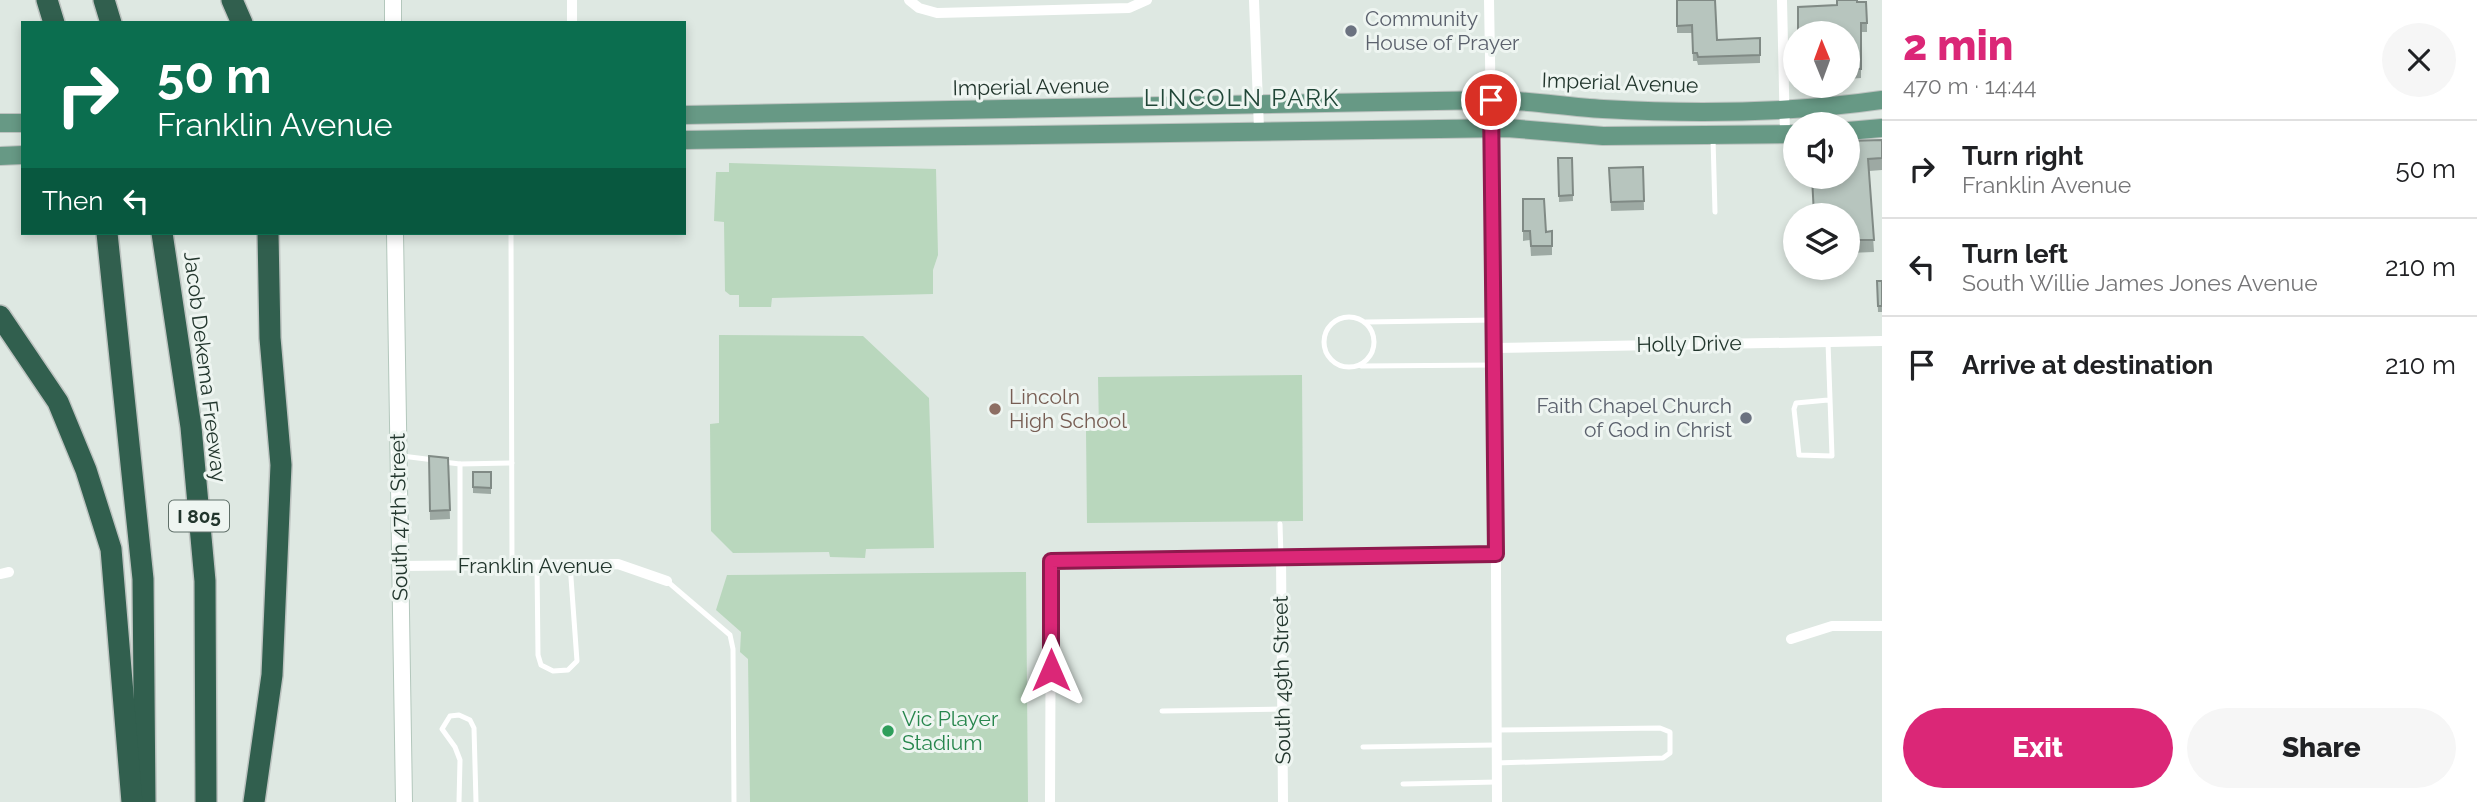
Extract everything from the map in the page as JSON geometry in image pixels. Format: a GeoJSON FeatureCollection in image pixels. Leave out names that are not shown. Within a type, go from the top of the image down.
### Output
{"type":"FeatureCollection","features":[{"type":"Feature","properties":{"kind":"highway"},"geometry":{"type":"LineString","coordinates":[[47,0],[53,21]]}},
{"type":"Feature","properties":{"kind":"highway"},"geometry":{"type":"LineString","coordinates":[[104,0],[110,21]]}},
{"type":"Feature","properties":{"kind":"highway"},"geometry":{"type":"LineString","coordinates":[[232,0],[241,21]]}},
{"type":"Feature","properties":{"kind":"highway","name":"I 805"},"geometry":{"type":"LineString","coordinates":[[107,235],[143,579],[145,802]]}},
{"type":"Feature","properties":{"kind":"highway","name":"Jacob Dekema Freeway"},"geometry":{"type":"LineString","coordinates":[[162,235],[191,428],[205,581],[206,802]]}},
{"type":"Feature","properties":{"kind":"highway"},"geometry":{"type":"LineString","coordinates":[[254,802],[272,675],[281,465],[270,338],[268,235]]}},
{"type":"Feature","properties":{"kind":"highway"},"geometry":{"type":"LineString","coordinates":[[0,316],[58,402],[86,470],[111,549],[132,802]]}},
{"type":"Feature","properties":{"kind":"main road"},"geometry":{"type":"LineString","coordinates":[[393,0],[393,21]]}},
{"type":"Feature","properties":{"kind":"main road","name":"Imperial Avenue"},"geometry":{"type":"LineString","coordinates":[[686,115],[1491,100],[1606,109],[1812,108],[1882,100]]}},
{"type":"Feature","properties":{"kind":"main road"},"geometry":{"type":"LineString","coordinates":[[0,124],[21,123]]}},
{"type":"Feature","properties":{"kind":"main road"},"geometry":{"type":"LineString","coordinates":[[686,140],[1259,129],[1491,128],[1603,136],[1783,135]]}},
{"type":"Feature","properties":{"kind":"main road"},"geometry":{"type":"LineString","coordinates":[[1860,130],[1882,128]]}},
{"type":"Feature","properties":{"kind":"main road"},"geometry":{"type":"LineString","coordinates":[[0,156],[21,155]]}},
{"type":"Feature","properties":{"kind":"main road","name":"South 47th Street"},"geometry":{"type":"LineString","coordinates":[[395,235],[404,802]]}},
{"type":"Feature","properties":{"kind":"street"},"geometry":{"type":"LineString","coordinates":[[572,0],[572,21]]}},
{"type":"Feature","properties":{"kind":"street"},"geometry":{"type":"LineString","coordinates":[[909,0],[919,8],[937,13],[1129,8],[1147,0]]}},
{"type":"Feature","properties":{"kind":"street"},"geometry":{"type":"LineString","coordinates":[[1254,0],[1259,129]]}},
{"type":"Feature","properties":{"kind":"street"},"geometry":{"type":"LineString","coordinates":[[1489,0],[1495,320],[1497,802]]}},
{"type":"Feature","properties":{"kind":"street"},"geometry":{"type":"LineString","coordinates":[[1782,0],[1785,112]]}},
{"type":"Feature","properties":{"kind":"street","name":"Holly Drive"},"geometry":{"type":"LineString","coordinates":[[1495,348],[1882,341]]}},
{"type":"Feature","properties":{"kind":"street"},"geometry":{"type":"LineString","coordinates":[[1050,802],[1051,561],[1496,554]]}},
{"type":"Feature","properties":{"kind":"street","name":"South 49th Street"},"geometry":{"type":"LineString","coordinates":[[1281,557],[1283,802]]}},
{"type":"Feature","properties":{"kind":"street","name":"Franklin Avenue"},"geometry":{"type":"LineString","coordinates":[[400,566],[618,564],[667,582]]}},
{"type":"Feature","properties":{"kind":"street"},"geometry":{"type":"LineString","coordinates":[[1791,639],[1832,626],[1882,626]]}},
{"type":"Feature","properties":{"kind":"lane"},"geometry":{"type":"LineString","coordinates":[[1713,136],[1715,212]]}},
{"type":"Feature","properties":{"kind":"lane"},"geometry":{"type":"LineString","coordinates":[[511,235],[512,565]]}},
{"type":"Feature","properties":{"kind":"lane"},"geometry":{"type":"LineString","coordinates":[[1495,320],[1366,322],[1358,318],[1342,317],[1329,326],[1323,340],[1324,348],[1333,362],[1349,367],[1495,365]]}},
{"type":"Feature","properties":{"kind":"lane"},"geometry":{"type":"LineString","coordinates":[[1358,366],[1366,361],[1374,346],[1371,329],[1366,322]]}},
{"type":"Feature","properties":{"kind":"lane"},"geometry":{"type":"LineString","coordinates":[[1828,342],[1828,400],[1833,411],[1832,456],[1799,455],[1794,409],[1796,402],[1828,400]]}},
{"type":"Feature","properties":{"kind":"lane"},"geometry":{"type":"LineString","coordinates":[[398,456],[460,464],[512,463]]}},
{"type":"Feature","properties":{"kind":"lane"},"geometry":{"type":"LineString","coordinates":[[460,464],[460,565]]}},
{"type":"Feature","properties":{"kind":"lane"},"geometry":{"type":"LineString","coordinates":[[1280,524],[1281,557]]}},
{"type":"Feature","properties":{"kind":"lane"},"geometry":{"type":"LineString","coordinates":[[537,565],[538,654],[541,665],[554,671],[568,670],[577,661],[570,564]]}},
{"type":"Feature","properties":{"kind":"lane"},"geometry":{"type":"LineString","coordinates":[[667,582],[730,635],[733,649],[734,802]]}},
{"type":"Feature","properties":{"kind":"lane"},"geometry":{"type":"LineString","coordinates":[[1161,711],[1283,709]]}},
{"type":"Feature","properties":{"kind":"lane"},"geometry":{"type":"LineString","coordinates":[[458,802],[460,760],[455,747],[442,729],[450,716],[459,715],[470,720],[474,727],[476,802]]}},
{"type":"Feature","properties":{"kind":"lane"},"geometry":{"type":"LineString","coordinates":[[1495,730],[1660,728],[1670,732],[1670,753],[1663,758],[1496,763]]}},
{"type":"Feature","properties":{"kind":"lane"},"geometry":{"type":"LineString","coordinates":[[1363,747],[1496,745]]}},
{"type":"Feature","properties":{"kind":"lane"},"geometry":{"type":"LineString","coordinates":[[1403,784],[1496,782]]}},
{"type":"Feature","properties":{"kind":"green space"},"geometry":{"type":"Polygon","coordinates":[[[729,163],[936,169],[938,255],[933,270],[933,294],[772,298],[771,307],[739,307],[739,295],[730,295],[725,291],[724,222],[714,221],[716,172],[729,172],[729,163]]]}},
{"type":"Feature","properties":{"kind":"green space"},"geometry":{"type":"Polygon","coordinates":[[[719,335],[863,336],[929,398],[934,548],[866,549],[865,558],[830,557],[829,552],[733,553],[711,531],[710,424],[719,423],[719,335]]]}},
{"type":"Feature","properties":{"kind":"green space"},"geometry":{"type":"Polygon","coordinates":[[[1302,375],[1303,521],[1087,523],[1086,431],[1099,430],[1098,377],[1302,375]]]}},
{"type":"Feature","properties":{"kind":"green space","name":"Vic Player Stadium"},"geometry":{"type":"Polygon","coordinates":[[[1026,572],[1028,802],[750,802],[748,659],[740,652],[741,632],[716,610],[727,575],[1026,572]]]}},
{"type":"Feature","properties":{"kind":"building"},"geometry":{"type":"Polygon","coordinates":[[[1677,0],[1715,0],[1717,40],[1760,38],[1760,55],[1698,57],[1697,53],[1693,53],[1692,25],[1677,26],[1677,0]]]}},
{"type":"Feature","properties":{"kind":"building"},"geometry":{"type":"Polygon","coordinates":[[[1837,0],[1866,2],[1867,23],[1861,23],[1861,69],[1860,21],[1798,21],[1798,7],[1837,5],[1837,0]]]}},
{"type":"Feature","properties":{"kind":"building"},"geometry":{"type":"Polygon","coordinates":[[[1882,140],[1882,158],[1868,159],[1874,240],[1860,240],[1860,203],[1813,203],[1813,189],[1860,189],[1860,141],[1882,140]]]}},
{"type":"Feature","properties":{"kind":"building"},"geometry":{"type":"Polygon","coordinates":[[[1558,158],[1572,158],[1573,195],[1559,196],[1558,158]]]}},
{"type":"Feature","properties":{"kind":"building"},"geometry":{"type":"Polygon","coordinates":[[[1643,167],[1644,201],[1611,202],[1609,168],[1643,167]]]}},
{"type":"Feature","properties":{"kind":"building"},"geometry":{"type":"Polygon","coordinates":[[[1523,199],[1544,199],[1546,232],[1552,231],[1552,246],[1531,246],[1530,231],[1523,231],[1523,199]]]}},
{"type":"Feature","properties":{"kind":"building"},"geometry":{"type":"Polygon","coordinates":[[[1877,281],[1882,281],[1882,306],[1878,306],[1877,281]]]}},
{"type":"Feature","properties":{"kind":"building"},"geometry":{"type":"Polygon","coordinates":[[[429,456],[448,458],[450,510],[430,511],[429,456]]]}},
{"type":"Feature","properties":{"kind":"building"},"geometry":{"type":"Polygon","coordinates":[[[473,472],[491,472],[491,488],[473,487],[473,472]]]}},
{"type":"Feature","properties":{"kind":"place","name":"Community House of Prayer"},"geometry":{"type":"Point","coordinates":[1351,31]}},
{"type":"Feature","properties":{"kind":"place","name":"Lincoln High School"},"geometry":{"type":"Point","coordinates":[995,409]}},
{"type":"Feature","properties":{"kind":"place","name":"Faith Chapel Church of God in Christ"},"geometry":{"type":"Point","coordinates":[1746,418]}},
{"type":"Feature","properties":{"kind":"place","name":"Vic Player Stadium"},"geometry":{"type":"Point","coordinates":[888,731]}},
{"type":"Feature","properties":{"kind":"district","name":"LINCOLN PARK"},"geometry":{"type":"Point","coordinates":[1242,98]}},
{"type":"Feature","properties":{"kind":"route"},"geometry":{"type":"LineString","coordinates":[[1051,670],[1051,561],[1496,554],[1491,100]]}}]}
